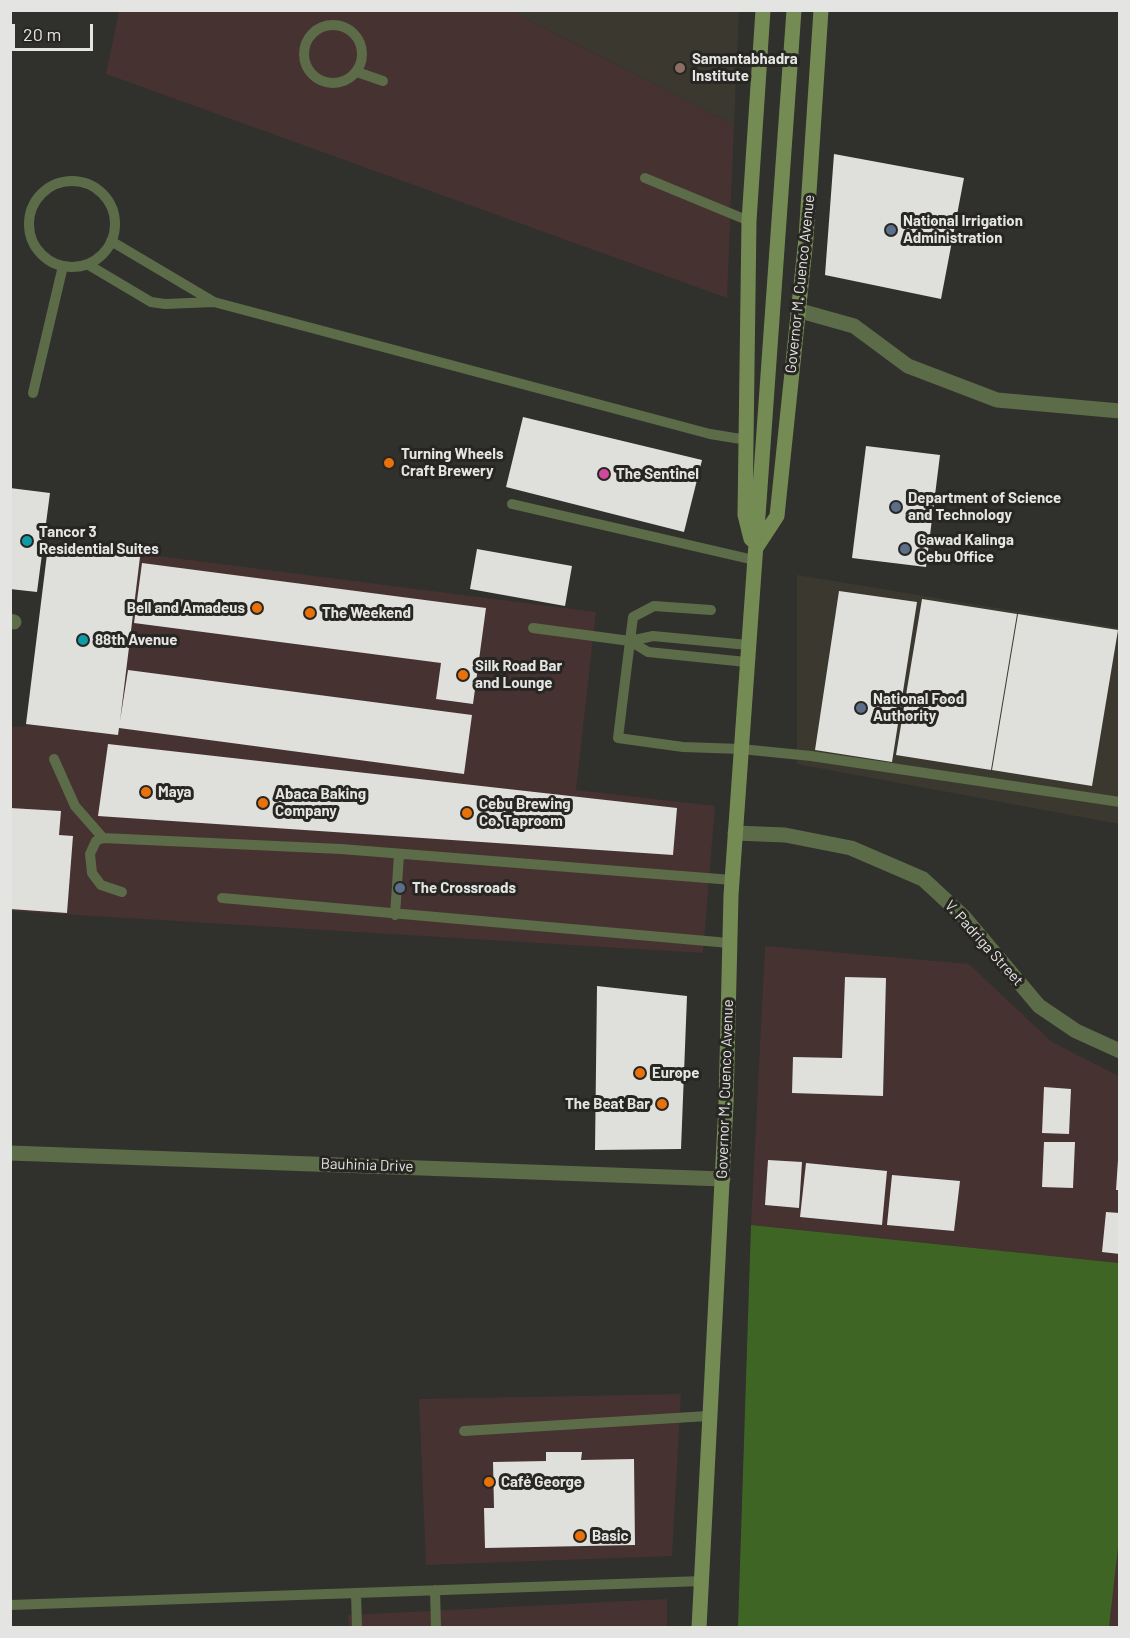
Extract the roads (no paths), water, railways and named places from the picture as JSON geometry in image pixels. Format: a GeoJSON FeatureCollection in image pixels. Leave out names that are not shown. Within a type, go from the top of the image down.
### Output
{"type":"FeatureCollection","features":[{"type":"Feature","properties":{"kind":"main road","name":"Governor M. Cuenco Avenue"},"geometry":{"type":"LineString","coordinates":[[754,555],[745,515],[749,221],[763,10]]}},
{"type":"Feature","properties":{"kind":"main road","name":"Governor M. Cuenco Avenue"},"geometry":{"type":"LineString","coordinates":[[699,1628],[703,1581],[708,1416],[723,1179],[732,880],[754,555],[781,221],[794,10]]}},
{"type":"Feature","properties":{"kind":"main road","name":"Governor M. Cuenco Avenue"},"geometry":{"type":"LineString","coordinates":[[754,555],[777,516],[806,238],[821,10]]}},
{"type":"Feature","properties":{"kind":"street"},"geometry":{"type":"LineString","coordinates":[[797,310],[854,326],[908,366],[997,400],[1119,411]]}},
{"type":"Feature","properties":{"kind":"street","name":"V. Padriga Street"},"geometry":{"type":"LineString","coordinates":[[735,833],[785,835],[851,848],[923,879],[964,917],[1040,1006],[1076,1031],[1119,1051]]}},
{"type":"Feature","properties":{"kind":"street","name":"Bauhinia Drive"},"geometry":{"type":"LineString","coordinates":[[10,1153],[723,1179]]}},
{"type":"Feature","properties":{"kind":"lane"},"geometry":{"type":"LineString","coordinates":[[327,25],[342,25],[354,32],[361,44],[362,59],[357,72],[346,81],[332,83],[318,80],[308,70],[303,56],[306,42],[314,31],[327,25]]}},
{"type":"Feature","properties":{"kind":"lane"},"geometry":{"type":"LineString","coordinates":[[357,72],[383,81]]}},
{"type":"Feature","properties":{"kind":"lane"},"geometry":{"type":"LineString","coordinates":[[645,178],[749,221]]}},
{"type":"Feature","properties":{"kind":"lane"},"geometry":{"type":"LineString","coordinates":[[83,182],[104,195],[115,217],[111,242],[105,251],[87,264],[63,266],[51,262],[33,245],[28,220],[38,197],[58,183],[83,182]]}},
{"type":"Feature","properties":{"kind":"lane"},"geometry":{"type":"LineString","coordinates":[[111,242],[214,302],[710,434],[747,440]]}},
{"type":"Feature","properties":{"kind":"lane"},"geometry":{"type":"LineString","coordinates":[[87,264],[151,302],[165,304],[214,302]]}},
{"type":"Feature","properties":{"kind":"lane"},"geometry":{"type":"LineString","coordinates":[[33,393],[63,266]]}},
{"type":"Feature","properties":{"kind":"lane"},"geometry":{"type":"LineString","coordinates":[[512,504],[754,555]]}},
{"type":"Feature","properties":{"kind":"lane"},"geometry":{"type":"LineString","coordinates":[[711,610],[654,606],[633,617],[618,738],[683,747],[741,749],[811,756],[1119,802]]}},
{"type":"Feature","properties":{"kind":"lane"},"geometry":{"type":"LineString","coordinates":[[533,628],[630,641],[653,636],[748,645]]}},
{"type":"Feature","properties":{"kind":"lane"},"geometry":{"type":"LineString","coordinates":[[630,641],[648,652],[747,662]]}},
{"type":"Feature","properties":{"kind":"lane"},"geometry":{"type":"LineString","coordinates":[[54,759],[75,806],[103,838]]}},
{"type":"Feature","properties":{"kind":"lane"},"geometry":{"type":"LineString","coordinates":[[122,892],[101,885],[92,873],[90,854],[96,841],[103,838],[341,849],[732,880]]}},
{"type":"Feature","properties":{"kind":"lane"},"geometry":{"type":"LineString","coordinates":[[395,915],[399,855]]}},
{"type":"Feature","properties":{"kind":"lane"},"geometry":{"type":"LineString","coordinates":[[222,898],[729,943]]}},
{"type":"Feature","properties":{"kind":"lane"},"geometry":{"type":"LineString","coordinates":[[464,1431],[708,1416]]}},
{"type":"Feature","properties":{"kind":"lane"},"geometry":{"type":"LineString","coordinates":[[10,1605],[703,1581]]}},
{"type":"Feature","properties":{"kind":"lane"},"geometry":{"type":"LineString","coordinates":[[435,1590],[436,1628]]}},
{"type":"Feature","properties":{"kind":"lane"},"geometry":{"type":"LineString","coordinates":[[356,1593],[357,1628]]}},
{"type":"Feature","properties":{"kind":"place","name":"Samantabhadra Institute"},"geometry":{"type":"Point","coordinates":[680,68]}},
{"type":"Feature","properties":{"kind":"place","name":"National Irrigation Administration"},"geometry":{"type":"Point","coordinates":[891,230]}},
{"type":"Feature","properties":{"kind":"place","name":"Turning Wheels Craft Brewery"},"geometry":{"type":"Point","coordinates":[389,463]}},
{"type":"Feature","properties":{"kind":"place","name":"The Sentinel"},"geometry":{"type":"Point","coordinates":[604,474]}},
{"type":"Feature","properties":{"kind":"place","name":"Department of Science and Technology"},"geometry":{"type":"Point","coordinates":[896,507]}},
{"type":"Feature","properties":{"kind":"place","name":"Tancor 3 Residential Suites"},"geometry":{"type":"Point","coordinates":[27,541]}},
{"type":"Feature","properties":{"kind":"place","name":"Gawad Kalinga Cebu Office"},"geometry":{"type":"Point","coordinates":[905,549]}},
{"type":"Feature","properties":{"kind":"place","name":"Bell and Amadeus"},"geometry":{"type":"Point","coordinates":[257,608]}},
{"type":"Feature","properties":{"kind":"place","name":"The Weekend"},"geometry":{"type":"Point","coordinates":[310,613]}},
{"type":"Feature","properties":{"kind":"place","name":"88th Avenue"},"geometry":{"type":"Point","coordinates":[83,640]}},
{"type":"Feature","properties":{"kind":"place","name":"Silk Road Bar and Lounge"},"geometry":{"type":"Point","coordinates":[463,675]}},
{"type":"Feature","properties":{"kind":"place","name":"National Food Authority"},"geometry":{"type":"Point","coordinates":[861,708]}},
{"type":"Feature","properties":{"kind":"place","name":"Maya"},"geometry":{"type":"Point","coordinates":[146,792]}},
{"type":"Feature","properties":{"kind":"place","name":"Abaca Baking Company"},"geometry":{"type":"Point","coordinates":[263,803]}},
{"type":"Feature","properties":{"kind":"place","name":"Cebu Brewing Co. Taproom"},"geometry":{"type":"Point","coordinates":[467,813]}},
{"type":"Feature","properties":{"kind":"place","name":"The Crossroads"},"geometry":{"type":"Point","coordinates":[400,888]}},
{"type":"Feature","properties":{"kind":"place","name":"Europe"},"geometry":{"type":"Point","coordinates":[640,1073]}},
{"type":"Feature","properties":{"kind":"place","name":"The Beat Bar"},"geometry":{"type":"Point","coordinates":[662,1104]}},
{"type":"Feature","properties":{"kind":"place","name":"Café George"},"geometry":{"type":"Point","coordinates":[489,1482]}},
{"type":"Feature","properties":{"kind":"place","name":"Basic"},"geometry":{"type":"Point","coordinates":[580,1536]}}]}
